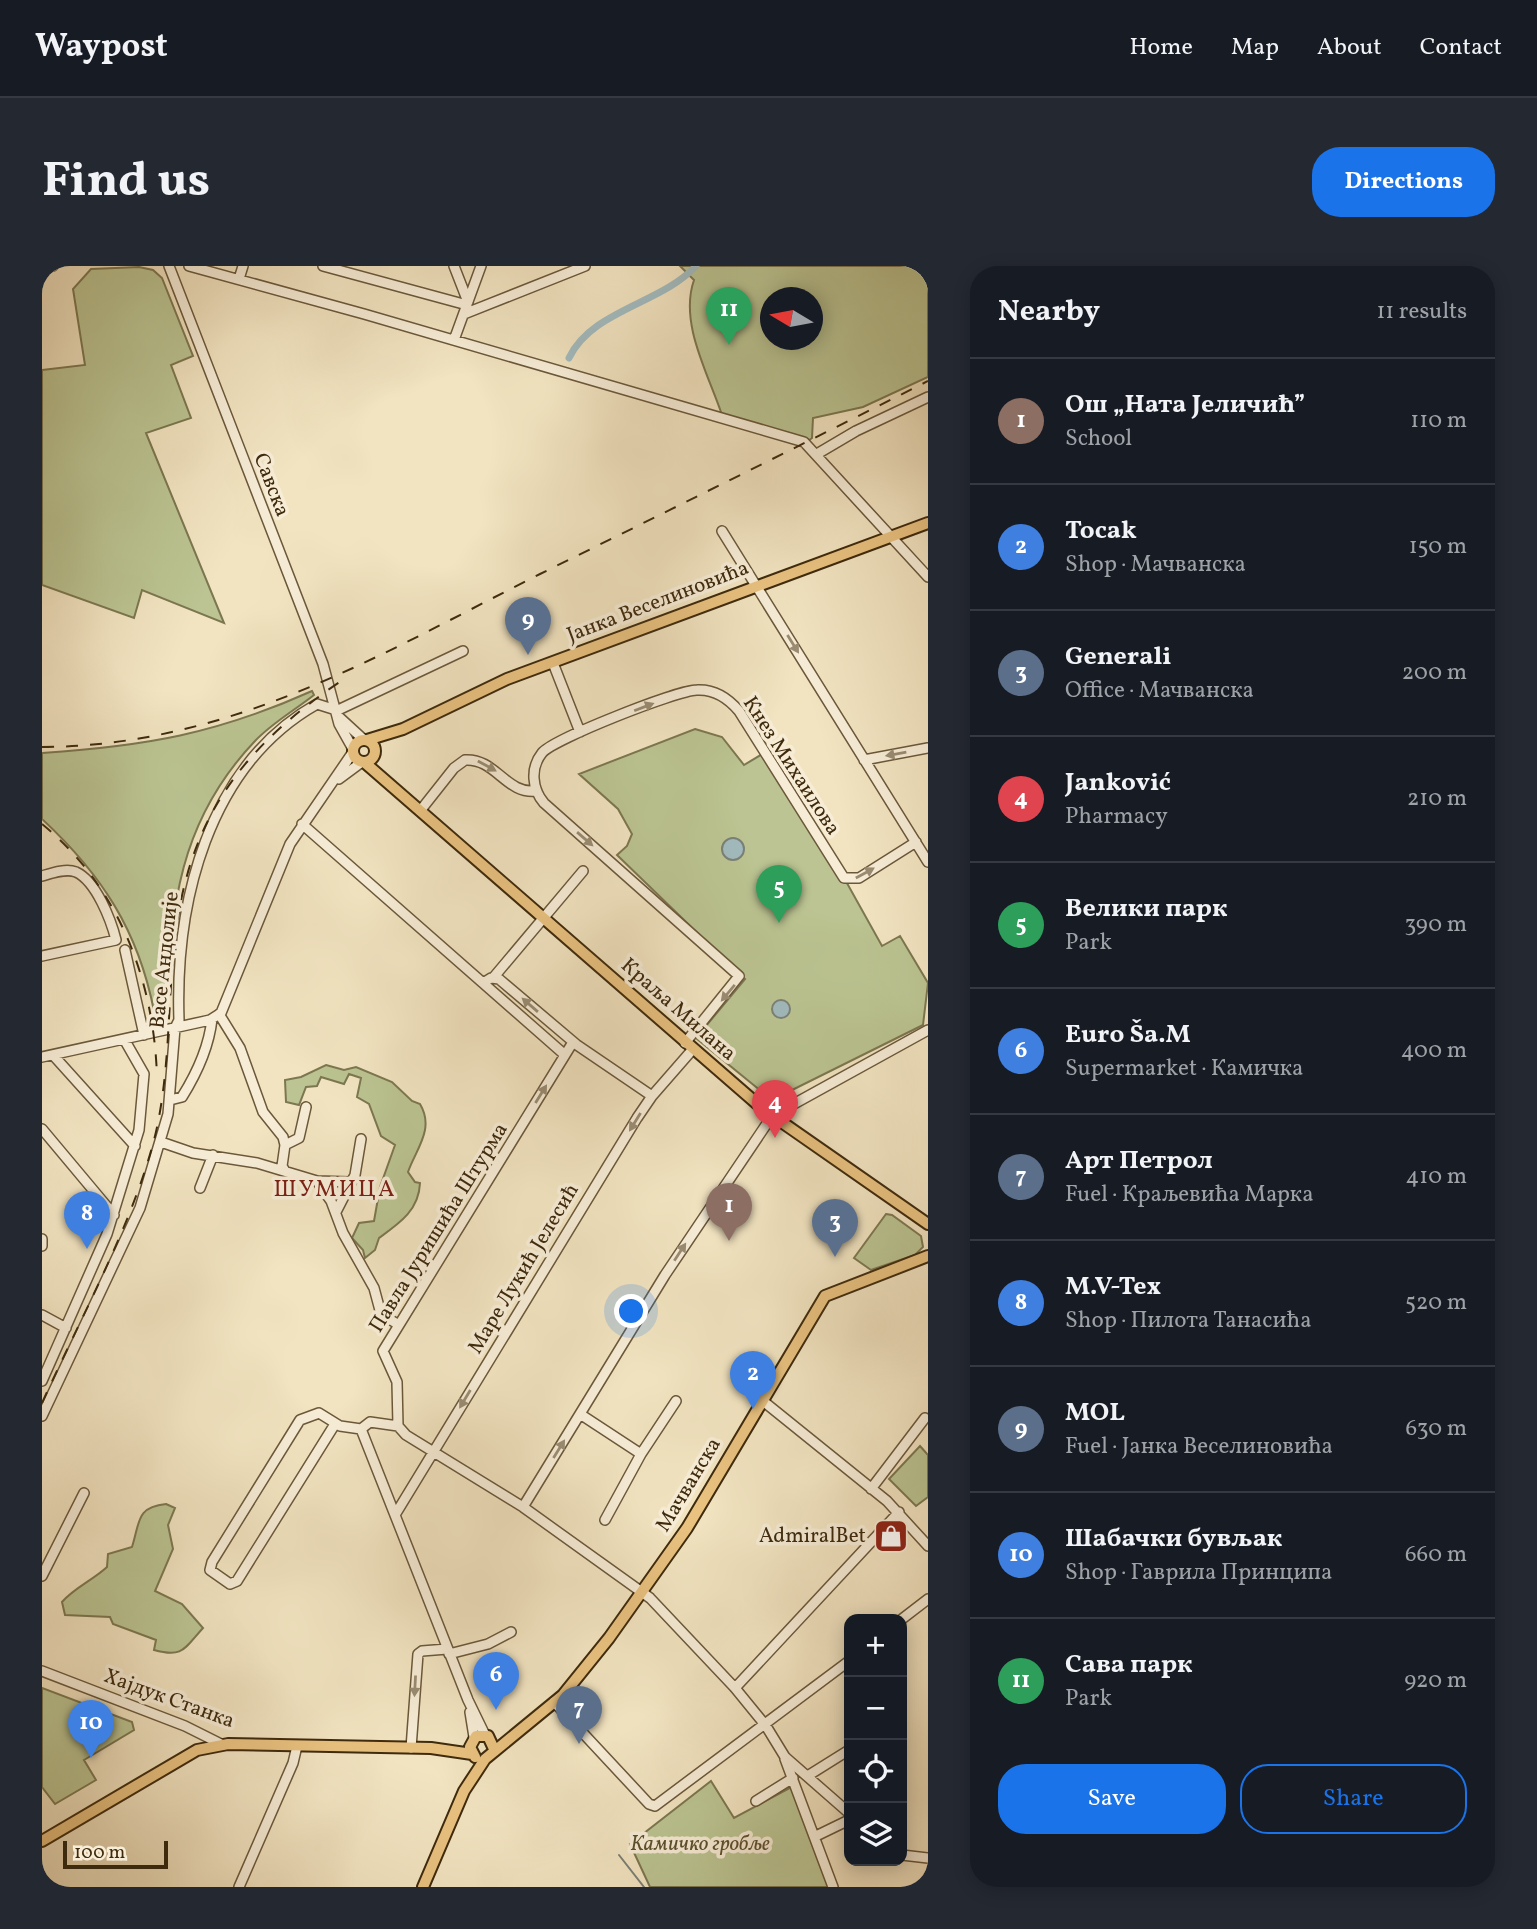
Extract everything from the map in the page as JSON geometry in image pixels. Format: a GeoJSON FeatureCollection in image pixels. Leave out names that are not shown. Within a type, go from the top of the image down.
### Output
{"type":"FeatureCollection","features":[{"type":"Feature","properties":{"kind":"main road","name":"Јанка Веселиновића"},"geometry":{"type":"LineString","coordinates":[[353,750],[367,751],[403,729],[507,679],[928,523]]}},
{"type":"Feature","properties":{"kind":"main road","name":"Краља Милана"},"geometry":{"type":"LineString","coordinates":[[367,751],[401,795],[689,1046],[772,1116],[928,1225]]}},
{"type":"Feature","properties":{"kind":"main road","name":"Мачванска"},"geometry":{"type":"LineString","coordinates":[[480,1744],[521,1730],[576,1681],[642,1593],[693,1518],[825,1296],[927,1255]]}},
{"type":"Feature","properties":{"kind":"main road","name":"Хајдук Станка"},"geometry":{"type":"LineString","coordinates":[[223,1745],[431,1748],[480,1744],[485,1759],[464,1791]]}},
{"type":"Feature","properties":{"kind":"main road"},"geometry":{"type":"LineString","coordinates":[[423,1887],[464,1791],[480,1744]]}},
{"type":"Feature","properties":{"kind":"main road"},"geometry":{"type":"LineString","coordinates":[[42,1841],[197,1750],[223,1745]]}},
{"type":"Feature","properties":{"kind":"street"},"geometry":{"type":"LineString","coordinates":[[42,267],[53,266]]}},
{"type":"Feature","properties":{"kind":"street","name":"Савска"},"geometry":{"type":"LineString","coordinates":[[169,266],[353,750]]}},
{"type":"Feature","properties":{"kind":"street"},"geometry":{"type":"LineString","coordinates":[[189,266],[798,440],[817,454],[928,577]]}},
{"type":"Feature","properties":{"kind":"street"},"geometry":{"type":"LineString","coordinates":[[239,279],[243,266]]}},
{"type":"Feature","properties":{"kind":"street"},"geometry":{"type":"LineString","coordinates":[[323,266],[466,307],[585,266]]}},
{"type":"Feature","properties":{"kind":"street"},"geometry":{"type":"LineString","coordinates":[[454,266],[466,307]]}},
{"type":"Feature","properties":{"kind":"street"},"geometry":{"type":"LineString","coordinates":[[454,340],[481,266]]}},
{"type":"Feature","properties":{"kind":"street"},"geometry":{"type":"LineString","coordinates":[[817,454],[856,431],[928,397]]}},
{"type":"Feature","properties":{"kind":"street"},"geometry":{"type":"LineString","coordinates":[[722,531],[928,862]]}},
{"type":"Feature","properties":{"kind":"street"},"geometry":{"type":"LineString","coordinates":[[337,713],[463,651]]}},
{"type":"Feature","properties":{"kind":"street"},"geometry":{"type":"LineString","coordinates":[[553,663],[580,732]]}},
{"type":"Feature","properties":{"kind":"street","name":"Кнез Михаилова"},"geometry":{"type":"LineString","coordinates":[[537,791],[534,772],[541,754],[554,743],[691,690],[715,693],[739,711],[844,878],[859,878],[916,842]]}},
{"type":"Feature","properties":{"kind":"street","name":"Васе Андолије"},"geometry":{"type":"LineString","coordinates":[[42,1416],[140,1208],[161,1142],[170,1100],[175,1028],[179,1020],[181,947],[190,890],[207,837],[224,800],[253,761],[287,725],[320,703],[331,692]]}},
{"type":"Feature","properties":{"kind":"street"},"geometry":{"type":"LineString","coordinates":[[320,703],[337,713],[367,751],[332,785]]}},
{"type":"Feature","properties":{"kind":"street"},"geometry":{"type":"LineString","coordinates":[[864,760],[928,748]]}},
{"type":"Feature","properties":{"kind":"street"},"geometry":{"type":"LineString","coordinates":[[170,1100],[182,1097],[194,1076],[216,1016],[281,863],[302,824],[332,785],[353,750]]}},
{"type":"Feature","properties":{"kind":"street"},"geometry":{"type":"LineString","coordinates":[[420,811],[454,768],[464,760],[483,762],[518,790],[537,791],[549,807],[739,976],[689,1046]]}},
{"type":"Feature","properties":{"kind":"street"},"geometry":{"type":"LineString","coordinates":[[302,824],[565,1055]]}},
{"type":"Feature","properties":{"kind":"street"},"geometry":{"type":"LineString","coordinates":[[42,876],[67,870],[80,874],[99,899],[116,940],[42,956]]}},
{"type":"Feature","properties":{"kind":"street"},"geometry":{"type":"LineString","coordinates":[[483,983],[493,978],[583,871]]}},
{"type":"Feature","properties":{"kind":"street"},"geometry":{"type":"LineString","coordinates":[[125,950],[144,1035]]}},
{"type":"Feature","properties":{"kind":"street"},"geometry":{"type":"LineString","coordinates":[[493,978],[503,981],[573,1042],[652,1096]]}},
{"type":"Feature","properties":{"kind":"street"},"geometry":{"type":"LineString","coordinates":[[42,1057],[175,1028],[216,1016]]}},
{"type":"Feature","properties":{"kind":"street"},"geometry":{"type":"LineString","coordinates":[[216,1016],[240,1048],[262,1112],[285,1145],[282,1166],[285,1171]]}},
{"type":"Feature","properties":{"kind":"street"},"geometry":{"type":"LineString","coordinates":[[523,1507],[677,1256],[772,1116],[928,1030]]}},
{"type":"Feature","properties":{"kind":"street"},"geometry":{"type":"LineString","coordinates":[[42,1381],[114,1215],[135,1146],[145,1082],[141,1066],[124,1039]]}},
{"type":"Feature","properties":{"kind":"street","name":"Павла Јуришића Штурма"},"geometry":{"type":"LineString","coordinates":[[398,1426],[397,1382],[383,1351],[573,1042]]}},
{"type":"Feature","properties":{"kind":"street","name":"Маре Лукић Јелесић"},"geometry":{"type":"LineString","coordinates":[[395,1515],[652,1096],[689,1046]]}},
{"type":"Feature","properties":{"kind":"street"},"geometry":{"type":"LineString","coordinates":[[53,1055],[135,1146]]}},
{"type":"Feature","properties":{"kind":"street"},"geometry":{"type":"LineString","coordinates":[[285,1145],[299,1138],[306,1107]]}},
{"type":"Feature","properties":{"kind":"street"},"geometry":{"type":"LineString","coordinates":[[42,1129],[114,1215]]}},
{"type":"Feature","properties":{"kind":"street"},"geometry":{"type":"LineString","coordinates":[[336,1212],[355,1175],[361,1139]]}},
{"type":"Feature","properties":{"kind":"street"},"geometry":{"type":"LineString","coordinates":[[161,1142],[317,1181],[350,1182]]}},
{"type":"Feature","properties":{"kind":"street"},"geometry":{"type":"LineString","coordinates":[[200,1188],[213,1155]]}},
{"type":"Feature","properties":{"kind":"street"},"geometry":{"type":"LineString","coordinates":[[317,1181],[336,1212],[343,1233],[374,1288],[382,1314],[399,1325]]}},
{"type":"Feature","properties":{"kind":"street"},"geometry":{"type":"LineString","coordinates":[[42,1239],[42,1246]]}},
{"type":"Feature","properties":{"kind":"street"},"geometry":{"type":"LineString","coordinates":[[42,1315],[66,1328]]}},
{"type":"Feature","properties":{"kind":"street"},"geometry":{"type":"LineString","coordinates":[[605,1520],[641,1454],[676,1401]]}},
{"type":"Feature","properties":{"kind":"street"},"geometry":{"type":"LineString","coordinates":[[763,1401],[899,1512],[928,1546]]}},
{"type":"Feature","properties":{"kind":"street"},"geometry":{"type":"LineString","coordinates":[[335,1424],[237,1581],[230,1584],[212,1573],[212,1562],[296,1426],[312,1413],[319,1413],[335,1424],[361,1429],[370,1422],[398,1426],[523,1507],[642,1593],[735,1688],[766,1726],[785,1757],[833,1887]]}},
{"type":"Feature","properties":{"kind":"street"},"geometry":{"type":"LineString","coordinates":[[580,1414],[641,1454]]}},
{"type":"Feature","properties":{"kind":"street"},"geometry":{"type":"LineString","coordinates":[[871,1489],[925,1418]]}},
{"type":"Feature","properties":{"kind":"street"},"geometry":{"type":"LineString","coordinates":[[361,1429],[467,1700],[480,1744]]}},
{"type":"Feature","properties":{"kind":"street"},"geometry":{"type":"LineString","coordinates":[[42,1576],[45,1564],[84,1493]]}},
{"type":"Feature","properties":{"kind":"street"},"geometry":{"type":"LineString","coordinates":[[735,1688],[899,1512]]}},
{"type":"Feature","properties":{"kind":"street"},"geometry":{"type":"LineString","coordinates":[[907,1615],[928,1599]]}},
{"type":"Feature","properties":{"kind":"street"},"geometry":{"type":"LineString","coordinates":[[411,1748],[418,1654],[422,1651],[448,1652],[488,1644],[511,1632]]}},
{"type":"Feature","properties":{"kind":"street"},"geometry":{"type":"LineString","coordinates":[[554,1702],[649,1804],[655,1806],[766,1726],[844,1665]]}},
{"type":"Feature","properties":{"kind":"street","name":"Хајдук Станка"},"geometry":{"type":"LineString","coordinates":[[42,1671],[185,1726],[223,1745]]}},
{"type":"Feature","properties":{"kind":"street"},"geometry":{"type":"LineString","coordinates":[[239,1887],[293,1763],[297,1746]]}},
{"type":"Feature","properties":{"kind":"street"},"geometry":{"type":"LineString","coordinates":[[809,1776],[844,1753]]}},
{"type":"Feature","properties":{"kind":"street"},"geometry":{"type":"LineString","coordinates":[[785,1757],[844,1808]]}},
{"type":"Feature","properties":{"kind":"street"},"geometry":{"type":"LineString","coordinates":[[756,1801],[793,1778]]}},
{"type":"Feature","properties":{"kind":"street"},"geometry":{"type":"LineString","coordinates":[[816,1836],[844,1822]]}},
{"type":"Feature","properties":{"kind":"street"},"geometry":{"type":"LineString","coordinates":[[907,1856],[928,1858]]}},
{"type":"Feature","properties":{"kind":"green space"},"geometry":{"type":"Polygon","coordinates":[[[680,266],[928,266],[928,377],[863,407],[813,418],[812,438],[808,441],[722,415],[697,348],[690,313],[694,280],[680,266]]]}},
{"type":"Feature","properties":{"kind":"green space"},"geometry":{"type":"Polygon","coordinates":[[[139,267],[153,270],[162,278],[193,356],[171,365],[191,418],[146,433],[224,623],[142,590],[134,618],[42,585],[42,370],[85,365],[73,289],[91,269],[139,267]]]}},
{"type":"Feature","properties":{"kind":"green space"},"geometry":{"type":"Polygon","coordinates":[[[312,691],[314,695],[255,741],[229,772],[209,803],[195,834],[176,901],[165,1011],[154,1011],[138,955],[114,906],[83,861],[42,819],[42,753],[180,736],[244,718],[312,691]]]}},
{"type":"Feature","properties":{"kind":"green space"},"geometry":{"type":"Polygon","coordinates":[[[695,729],[722,737],[744,765],[764,753],[838,867],[882,946],[900,936],[928,983],[923,1025],[772,1100],[696,1038],[745,979],[617,855],[627,846],[632,834],[618,809],[579,774],[695,729]]]}},
{"type":"Feature","properties":{"kind":"green space"},"geometry":{"type":"Polygon","coordinates":[[[326,1065],[344,1070],[356,1067],[392,1082],[412,1101],[420,1104],[426,1122],[423,1139],[408,1172],[415,1182],[420,1183],[416,1201],[401,1221],[379,1238],[375,1250],[365,1258],[363,1250],[352,1238],[359,1223],[374,1221],[380,1187],[395,1145],[381,1136],[369,1104],[357,1097],[361,1078],[349,1074],[344,1084],[321,1077],[317,1086],[306,1087],[299,1105],[286,1102],[285,1080],[301,1077],[326,1065]]]}},
{"type":"Feature","properties":{"kind":"green space"},"geometry":{"type":"Polygon","coordinates":[[[886,1214],[892,1215],[921,1236],[923,1247],[915,1255],[871,1270],[854,1258],[886,1214]]]}},
{"type":"Feature","properties":{"kind":"green space"},"geometry":{"type":"Polygon","coordinates":[[[920,1446],[928,1455],[928,1497],[916,1506],[889,1479],[920,1446]]]}},
{"type":"Feature","properties":{"kind":"green space"},"geometry":{"type":"Polygon","coordinates":[[[166,1504],[175,1508],[168,1525],[173,1549],[155,1591],[182,1604],[203,1628],[182,1650],[171,1653],[154,1650],[156,1640],[113,1624],[110,1617],[65,1615],[62,1602],[107,1567],[108,1554],[132,1547],[138,1523],[144,1512],[166,1504]]]}},
{"type":"Feature","properties":{"kind":"green space"},"geometry":{"type":"Polygon","coordinates":[[[42,1688],[132,1722],[134,1730],[84,1760],[96,1780],[55,1804],[42,1787],[42,1688]]]}},
{"type":"Feature","properties":{"kind":"green space","name":"Камичко гробље"},"geometry":{"type":"Polygon","coordinates":[[[711,1781],[734,1818],[797,1784],[831,1887],[650,1887],[630,1844],[711,1781]]]}},
{"type":"Feature","properties":{"kind":"water"},"geometry":{"type":"Polygon","coordinates":[[[733,838],[741,841],[744,849],[741,857],[733,860],[725,857],[722,849],[725,841],[733,838]]]}},
{"type":"Feature","properties":{"kind":"water"},"geometry":{"type":"Polygon","coordinates":[[[781,1000],[789,1005],[790,1009],[785,1017],[781,1018],[773,1013],[772,1009],[777,1001],[781,1000]]]}},
{"type":"Feature","properties":{"kind":"waterway"},"geometry":{"type":"LineString","coordinates":[[569,358],[580,342],[594,329],[665,290],[696,266]]}},
{"type":"Feature","properties":{"kind":"waterway"},"geometry":{"type":"LineString","coordinates":[[619,1855],[644,1887]]}},
{"type":"Feature","properties":{"kind":"railway"},"geometry":{"type":"LineString","coordinates":[[42,747],[111,743],[176,731],[239,713],[300,691],[360,665],[928,381]]}},
{"type":"Feature","properties":{"kind":"railway"},"geometry":{"type":"LineString","coordinates":[[42,1403],[120,1237],[155,1136],[164,1085],[173,957],[183,889],[209,818],[228,787],[277,731],[341,681]]}},
{"type":"Feature","properties":{"kind":"railway"},"geometry":{"type":"LineString","coordinates":[[42,824],[69,849],[92,876],[127,938],[149,1005],[157,1077]]}},
{"type":"Feature","properties":{"kind":"place","name":"Сава парк"},"geometry":{"type":"Point","coordinates":[729,345]}},
{"type":"Feature","properties":{"kind":"place","name":"MOL"},"geometry":{"type":"Point","coordinates":[528,655]}},
{"type":"Feature","properties":{"kind":"place","name":"Велики парк"},"geometry":{"type":"Point","coordinates":[779,923]}},
{"type":"Feature","properties":{"kind":"place","name":"Janković"},"geometry":{"type":"Point","coordinates":[775,1138]}},
{"type":"Feature","properties":{"kind":"place","name":"Ош „Ната Јеличић”"},"geometry":{"type":"Point","coordinates":[729,1241]}},
{"type":"Feature","properties":{"kind":"place","name":"M.V-Tex"},"geometry":{"type":"Point","coordinates":[87,1249]}},
{"type":"Feature","properties":{"kind":"place","name":"Generali"},"geometry":{"type":"Point","coordinates":[835,1257]}},
{"type":"Feature","properties":{"kind":"place","name":"Tocak"},"geometry":{"type":"Point","coordinates":[753,1409]}},
{"type":"Feature","properties":{"kind":"place","name":"AdmiralBet"},"geometry":{"type":"Point","coordinates":[891,1536]}},
{"type":"Feature","properties":{"kind":"place","name":"Euro Ša.M"},"geometry":{"type":"Point","coordinates":[496,1710]}},
{"type":"Feature","properties":{"kind":"place","name":"Арт Петрол"},"geometry":{"type":"Point","coordinates":[579,1744]}},
{"type":"Feature","properties":{"kind":"place","name":"Шабачки бувљак"},"geometry":{"type":"Point","coordinates":[91,1758]}},
{"type":"Feature","properties":{"kind":"district","name":"ШУМИЦА"},"geometry":{"type":"Point","coordinates":[335,1190]}}]}
